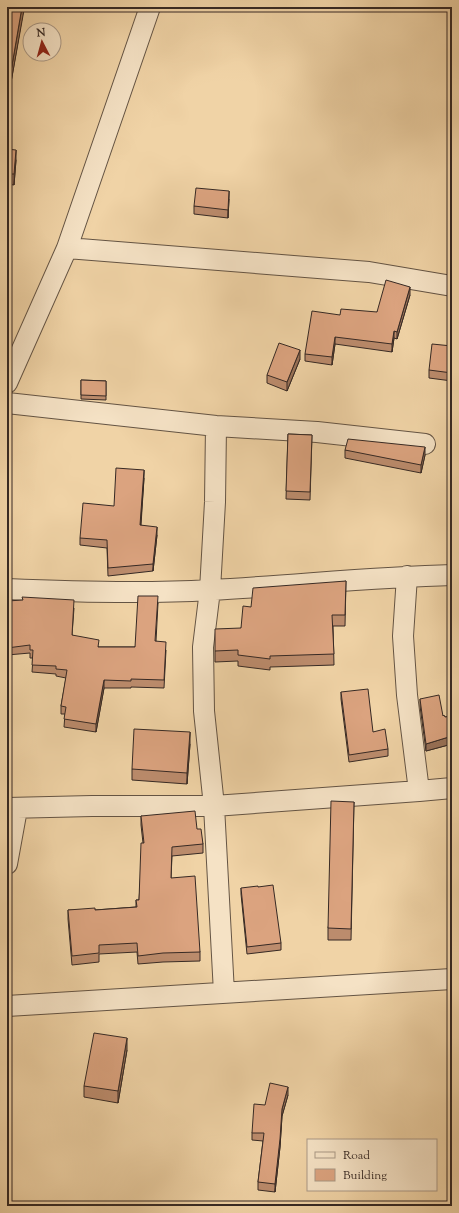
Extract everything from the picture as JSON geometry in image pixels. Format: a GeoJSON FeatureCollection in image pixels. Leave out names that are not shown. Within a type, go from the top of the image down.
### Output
{"type":"FeatureCollection","features":[{"type":"Feature","properties":{"kind":"street"},"geometry":{"type":"LineString","coordinates":[[7,383],[67,248],[150,7]]}},
{"type":"Feature","properties":{"kind":"street"},"geometry":{"type":"LineString","coordinates":[[67,248],[369,272],[452,286]]}},
{"type":"Feature","properties":{"kind":"street"},"geometry":{"type":"LineString","coordinates":[[7,403],[216,426],[317,432],[425,444]]}},
{"type":"Feature","properties":{"kind":"street"},"geometry":{"type":"LineString","coordinates":[[216,426],[215,502],[210,590],[203,647],[204,710],[214,806],[224,993]]}},
{"type":"Feature","properties":{"kind":"street"},"geometry":{"type":"LineString","coordinates":[[7,589],[112,593],[210,590],[408,576],[452,575]]}},
{"type":"Feature","properties":{"kind":"street"},"geometry":{"type":"LineString","coordinates":[[408,576],[403,636],[407,695],[419,791]]}},
{"type":"Feature","properties":{"kind":"street"},"geometry":{"type":"LineString","coordinates":[[7,864],[12,808],[92,806],[214,806],[452,788]]}},
{"type":"Feature","properties":{"kind":"street"},"geometry":{"type":"LineString","coordinates":[[7,1006],[452,979]]}},
{"type":"Feature","properties":{"kind":"building"},"geometry":{"type":"Polygon","coordinates":[[[7,7],[22,7],[10,77],[7,76],[7,7]]]}},
{"type":"Feature","properties":{"kind":"building"},"geometry":{"type":"Polygon","coordinates":[[[7,149],[16,150],[14,174],[7,174],[7,149]]]}},
{"type":"Feature","properties":{"kind":"building"},"geometry":{"type":"Polygon","coordinates":[[[196,188],[229,191],[228,210],[194,206],[196,188]]]}},
{"type":"Feature","properties":{"kind":"building"},"geometry":{"type":"Polygon","coordinates":[[[386,280],[410,287],[397,332],[394,331],[392,344],[335,337],[332,357],[305,354],[312,311],[340,315],[341,309],[377,312],[386,280]]]}},
{"type":"Feature","properties":{"kind":"building"},"geometry":{"type":"Polygon","coordinates":[[[279,343],[300,350],[287,382],[267,375],[279,343]]]}},
{"type":"Feature","properties":{"kind":"building"},"geometry":{"type":"Polygon","coordinates":[[[432,344],[452,346],[452,373],[429,370],[432,344]]]}},
{"type":"Feature","properties":{"kind":"building"},"geometry":{"type":"Polygon","coordinates":[[[81,380],[106,381],[106,396],[81,395],[81,380]]]}},
{"type":"Feature","properties":{"kind":"building"},"geometry":{"type":"Polygon","coordinates":[[[288,434],[312,435],[310,492],[286,491],[288,434]]]}},
{"type":"Feature","properties":{"kind":"building"},"geometry":{"type":"Polygon","coordinates":[[[348,439],[425,447],[421,465],[345,450],[348,439]]]}},
{"type":"Feature","properties":{"kind":"building"},"geometry":{"type":"Polygon","coordinates":[[[116,468],[144,470],[140,525],[157,527],[153,564],[108,568],[107,540],[80,538],[83,503],[114,506],[116,468]]]}},
{"type":"Feature","properties":{"kind":"building"},"geometry":{"type":"Polygon","coordinates":[[[346,581],[345,615],[332,615],[334,654],[270,656],[270,659],[238,655],[238,650],[215,651],[215,629],[241,628],[243,606],[251,607],[253,588],[346,581]]]}},
{"type":"Feature","properties":{"kind":"building"},"geometry":{"type":"Polygon","coordinates":[[[138,596],[158,596],[155,641],[166,642],[164,680],[104,680],[96,724],[64,719],[66,707],[61,706],[67,670],[56,669],[56,666],[32,665],[33,650],[30,650],[30,645],[7,648],[7,601],[23,600],[22,597],[74,600],[72,635],[99,640],[98,647],[135,647],[138,596]]]}},
{"type":"Feature","properties":{"kind":"building"},"geometry":{"type":"Polygon","coordinates":[[[368,689],[373,732],[385,729],[388,749],[349,755],[341,692],[368,689]]]}},
{"type":"Feature","properties":{"kind":"building"},"geometry":{"type":"Polygon","coordinates":[[[439,695],[443,716],[452,716],[452,736],[426,744],[420,699],[439,695]]]}},
{"type":"Feature","properties":{"kind":"building"},"geometry":{"type":"Polygon","coordinates":[[[134,729],[190,732],[187,773],[132,769],[134,729]]]}},
{"type":"Feature","properties":{"kind":"building"},"geometry":{"type":"Polygon","coordinates":[[[331,801],[354,802],[351,929],[328,928],[331,801]]]}},
{"type":"Feature","properties":{"kind":"building"},"geometry":{"type":"Polygon","coordinates":[[[195,811],[197,829],[201,829],[203,844],[172,847],[171,878],[195,876],[200,952],[163,953],[138,956],[137,943],[99,945],[99,953],[72,956],[68,910],[137,907],[136,900],[139,900],[141,843],[144,843],[141,816],[195,811]]]}},
{"type":"Feature","properties":{"kind":"building"},"geometry":{"type":"Polygon","coordinates":[[[273,885],[281,943],[247,947],[241,888],[273,885]]]}},
{"type":"Feature","properties":{"kind":"building"},"geometry":{"type":"Polygon","coordinates":[[[452,886],[452,898],[449,887],[452,886]]]}},
{"type":"Feature","properties":{"kind":"building"},"geometry":{"type":"Polygon","coordinates":[[[94,1033],[127,1038],[118,1091],[84,1086],[94,1033]]]}},
{"type":"Feature","properties":{"kind":"building"},"geometry":{"type":"Polygon","coordinates":[[[270,1083],[288,1087],[282,1109],[275,1184],[258,1182],[264,1133],[252,1133],[254,1104],[265,1105],[270,1083]]]}}]}
